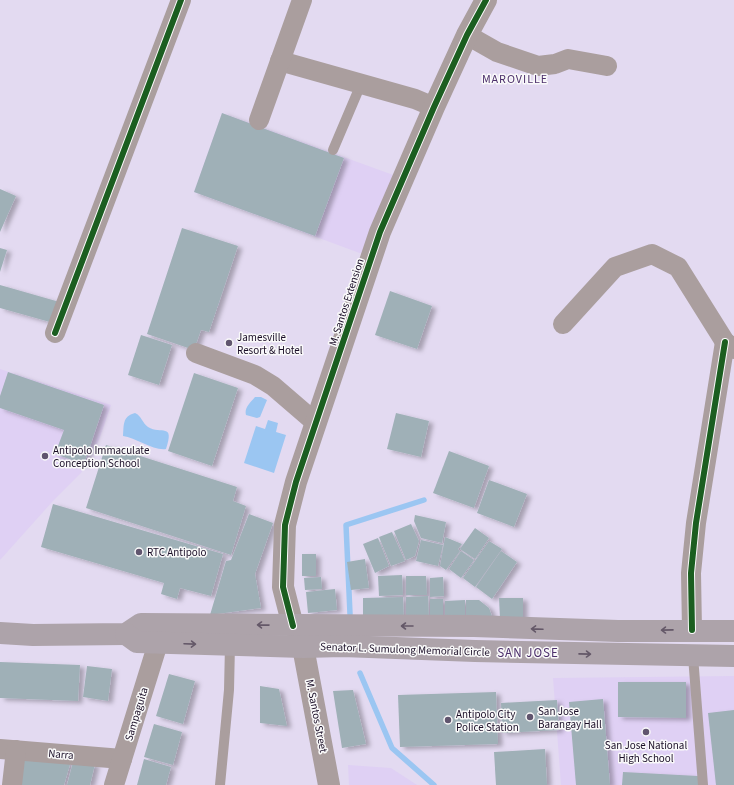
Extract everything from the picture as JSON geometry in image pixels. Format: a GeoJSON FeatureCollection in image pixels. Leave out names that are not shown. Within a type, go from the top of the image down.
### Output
{"type":"FeatureCollection","features":[{"type":"Feature","properties":{"kind":"main road","name":"Senator L. Sumulong Memorial Circle"},"geometry":{"type":"LineString","coordinates":[[0,633],[33,635],[126,634],[141,624],[474,626],[618,632],[692,630],[734,631]]}},
{"type":"Feature","properties":{"kind":"main road","name":"Senator L. Sumulong Memorial Circle"},"geometry":{"type":"LineString","coordinates":[[126,634],[137,642],[158,643],[734,656]]}},
{"type":"Feature","properties":{"kind":"street"},"geometry":{"type":"LineString","coordinates":[[55,333],[181,0]]}},
{"type":"Feature","properties":{"kind":"street"},"geometry":{"type":"LineString","coordinates":[[259,120],[302,0]]}},
{"type":"Feature","properties":{"kind":"street","name":"M. Santos Extension"},"geometry":{"type":"LineString","coordinates":[[293,626],[283,587],[285,525],[296,482],[380,232],[434,107],[467,35],[486,0]]}},
{"type":"Feature","properties":{"kind":"street"},"geometry":{"type":"LineString","coordinates":[[467,35],[497,52],[538,66],[555,64],[568,59],[607,66]]}},
{"type":"Feature","properties":{"kind":"street"},"geometry":{"type":"LineString","coordinates":[[280,61],[415,99],[434,107]]}},
{"type":"Feature","properties":{"kind":"street"},"geometry":{"type":"LineString","coordinates":[[563,324],[615,268],[652,254],[678,267],[729,346],[696,523],[691,573],[692,630]]}},
{"type":"Feature","properties":{"kind":"street"},"geometry":{"type":"LineString","coordinates":[[196,353],[255,375],[273,386],[316,423]]}},
{"type":"Feature","properties":{"kind":"street","name":"Sampaguita"},"geometry":{"type":"LineString","coordinates":[[114,785],[158,643]]}},
{"type":"Feature","properties":{"kind":"street","name":"M. Santos Street"},"geometry":{"type":"LineString","coordinates":[[303,647],[329,785]]}},
{"type":"Feature","properties":{"kind":"street"},"geometry":{"type":"LineString","coordinates":[[8,749],[12,785]]}},
{"type":"Feature","properties":{"kind":"street","name":"Narra"},"geometry":{"type":"LineString","coordinates":[[8,749],[122,759]]}},
{"type":"Feature","properties":{"kind":"lane"},"geometry":{"type":"LineString","coordinates":[[333,150],[361,84]]}},
{"type":"Feature","properties":{"kind":"lane"},"geometry":{"type":"LineString","coordinates":[[220,785],[229,690],[230,645]]}},
{"type":"Feature","properties":{"kind":"lane"},"geometry":{"type":"LineString","coordinates":[[693,656],[703,785]]}},
{"type":"Feature","properties":{"kind":"shaded area"},"geometry":{"type":"Polygon","coordinates":[[[222,113],[396,176],[365,255],[194,192],[222,113]]]}},
{"type":"Feature","properties":{"kind":"shaded area","name":"Antipolo Immaculate Conception School"},"geometry":{"type":"Polygon","coordinates":[[[0,369],[111,405],[99,440],[81,473],[52,502],[0,560],[0,369]]]}},
{"type":"Feature","properties":{"kind":"shaded area","name":"San Jose National High School"},"geometry":{"type":"Polygon","coordinates":[[[734,676],[734,785],[561,785],[553,678],[734,676]]]}},
{"type":"Feature","properties":{"kind":"shaded area"},"geometry":{"type":"Polygon","coordinates":[[[348,765],[391,768],[417,785],[349,785],[348,765]]]}},
{"type":"Feature","properties":{"kind":"water"},"geometry":{"type":"Polygon","coordinates":[[[255,397],[261,397],[267,400],[260,417],[257,418],[246,415],[248,406],[255,397]]]}},
{"type":"Feature","properties":{"kind":"water"},"geometry":{"type":"Polygon","coordinates":[[[135,413],[148,427],[168,432],[169,435],[166,449],[156,448],[123,436],[124,422],[128,416],[135,413]]]}},
{"type":"Feature","properties":{"kind":"water"},"geometry":{"type":"Polygon","coordinates":[[[268,420],[278,423],[276,432],[286,435],[274,473],[244,463],[256,426],[265,429],[268,420]]]}},
{"type":"Feature","properties":{"kind":"building"},"geometry":{"type":"Polygon","coordinates":[[[222,113],[344,158],[315,236],[194,192],[222,113]]]}},
{"type":"Feature","properties":{"kind":"building"},"geometry":{"type":"Polygon","coordinates":[[[0,189],[16,196],[0,232],[0,189]]]}},
{"type":"Feature","properties":{"kind":"building"},"geometry":{"type":"Polygon","coordinates":[[[182,228],[238,246],[209,332],[201,330],[194,350],[147,334],[182,228]]]}},
{"type":"Feature","properties":{"kind":"building"},"geometry":{"type":"Polygon","coordinates":[[[0,248],[7,250],[0,272],[0,248]]]}},
{"type":"Feature","properties":{"kind":"building"},"geometry":{"type":"Polygon","coordinates":[[[0,285],[63,303],[57,324],[0,308],[0,285]]]}},
{"type":"Feature","properties":{"kind":"building"},"geometry":{"type":"Polygon","coordinates":[[[390,291],[432,306],[417,349],[375,335],[390,291]]]}},
{"type":"Feature","properties":{"kind":"building"},"geometry":{"type":"Polygon","coordinates":[[[141,335],[172,345],[159,385],[128,375],[141,335]]]}},
{"type":"Feature","properties":{"kind":"building"},"geometry":{"type":"Polygon","coordinates":[[[8,372],[104,405],[84,464],[55,454],[64,430],[0,408],[0,396],[8,372]]]}},
{"type":"Feature","properties":{"kind":"building"},"geometry":{"type":"Polygon","coordinates":[[[194,373],[238,388],[212,466],[168,451],[194,373]]]}},
{"type":"Feature","properties":{"kind":"building"},"geometry":{"type":"Polygon","coordinates":[[[396,413],[429,421],[421,457],[387,449],[396,413]]]}},
{"type":"Feature","properties":{"kind":"building"},"geometry":{"type":"Polygon","coordinates":[[[106,445],[237,487],[233,501],[246,506],[231,555],[86,508],[106,445]]]}},
{"type":"Feature","properties":{"kind":"building"},"geometry":{"type":"Polygon","coordinates":[[[449,451],[489,466],[474,508],[433,493],[449,451]]]}},
{"type":"Feature","properties":{"kind":"building"},"geometry":{"type":"Polygon","coordinates":[[[489,480],[527,494],[514,527],[477,513],[489,480]]]}},
{"type":"Feature","properties":{"kind":"building","name":"RTC Antipolo"},"geometry":{"type":"Polygon","coordinates":[[[53,504],[223,554],[211,596],[180,588],[177,599],[161,594],[164,583],[41,547],[53,504]]]}},
{"type":"Feature","properties":{"kind":"building"},"geometry":{"type":"Polygon","coordinates":[[[249,514],[273,523],[255,574],[261,608],[210,615],[226,561],[231,560],[249,514]]]}},
{"type":"Feature","properties":{"kind":"building"},"geometry":{"type":"Polygon","coordinates":[[[415,515],[446,522],[442,543],[421,538],[414,521],[415,515]]]}},
{"type":"Feature","properties":{"kind":"building"},"geometry":{"type":"Polygon","coordinates":[[[411,524],[419,541],[415,556],[406,560],[394,531],[411,524]]]}},
{"type":"Feature","properties":{"kind":"building"},"geometry":{"type":"Polygon","coordinates":[[[475,528],[489,538],[475,559],[460,549],[475,528]]]}},
{"type":"Feature","properties":{"kind":"building"},"geometry":{"type":"Polygon","coordinates":[[[392,532],[405,561],[391,566],[379,537],[392,532]]]}},
{"type":"Feature","properties":{"kind":"building"},"geometry":{"type":"Polygon","coordinates":[[[445,537],[462,544],[458,549],[460,551],[446,570],[440,566],[445,537]]]}},
{"type":"Feature","properties":{"kind":"building"},"geometry":{"type":"Polygon","coordinates":[[[378,538],[389,566],[375,573],[363,544],[378,538]]]}},
{"type":"Feature","properties":{"kind":"building"},"geometry":{"type":"Polygon","coordinates":[[[421,540],[443,545],[438,566],[416,561],[421,540]]]}},
{"type":"Feature","properties":{"kind":"building"},"geometry":{"type":"Polygon","coordinates":[[[489,541],[502,549],[475,587],[463,578],[489,541]]]}},
{"type":"Feature","properties":{"kind":"building"},"geometry":{"type":"Polygon","coordinates":[[[461,551],[474,560],[461,578],[449,569],[461,551]]]}},
{"type":"Feature","properties":{"kind":"building"},"geometry":{"type":"Polygon","coordinates":[[[501,551],[517,562],[492,599],[476,587],[501,551]]]}},
{"type":"Feature","properties":{"kind":"building"},"geometry":{"type":"Polygon","coordinates":[[[302,554],[316,554],[316,576],[302,576],[302,554]]]}},
{"type":"Feature","properties":{"kind":"building"},"geometry":{"type":"Polygon","coordinates":[[[365,559],[369,588],[351,590],[347,562],[365,559]]]}},
{"type":"Feature","properties":{"kind":"building"},"geometry":{"type":"Polygon","coordinates":[[[402,575],[403,595],[379,596],[378,576],[402,575]]]}},
{"type":"Feature","properties":{"kind":"building"},"geometry":{"type":"Polygon","coordinates":[[[406,576],[426,576],[427,595],[406,595],[406,576]]]}},
{"type":"Feature","properties":{"kind":"building"},"geometry":{"type":"Polygon","coordinates":[[[321,577],[322,589],[305,590],[304,578],[321,577]]]}},
{"type":"Feature","properties":{"kind":"building"},"geometry":{"type":"Polygon","coordinates":[[[443,577],[444,596],[430,597],[430,578],[443,577]]]}},
{"type":"Feature","properties":{"kind":"building"},"geometry":{"type":"Polygon","coordinates":[[[335,589],[337,610],[308,613],[306,592],[335,589]]]}},
{"type":"Feature","properties":{"kind":"building"},"geometry":{"type":"Polygon","coordinates":[[[428,596],[429,618],[406,618],[406,597],[428,596]]]}},
{"type":"Feature","properties":{"kind":"building"},"geometry":{"type":"Polygon","coordinates":[[[403,597],[404,621],[363,622],[363,598],[403,597]]]}},
{"type":"Feature","properties":{"kind":"building"},"geometry":{"type":"Polygon","coordinates":[[[499,598],[523,598],[523,619],[500,619],[499,598]]]}},
{"type":"Feature","properties":{"kind":"building"},"geometry":{"type":"Polygon","coordinates":[[[430,599],[443,599],[443,617],[430,618],[430,599]]]}},
{"type":"Feature","properties":{"kind":"building"},"geometry":{"type":"Polygon","coordinates":[[[465,600],[465,616],[445,617],[445,601],[465,600]]]}},
{"type":"Feature","properties":{"kind":"building"},"geometry":{"type":"Polygon","coordinates":[[[466,600],[479,600],[489,608],[493,619],[466,619],[466,600]]]}},
{"type":"Feature","properties":{"kind":"building"},"geometry":{"type":"Polygon","coordinates":[[[0,662],[80,665],[78,701],[0,698],[0,662]]]}},
{"type":"Feature","properties":{"kind":"building"},"geometry":{"type":"Polygon","coordinates":[[[87,666],[112,669],[108,701],[83,697],[87,666]]]}},
{"type":"Feature","properties":{"kind":"building"},"geometry":{"type":"Polygon","coordinates":[[[169,674],[195,681],[183,724],[156,716],[169,674]]]}},
{"type":"Feature","properties":{"kind":"building"},"geometry":{"type":"Polygon","coordinates":[[[618,682],[686,682],[686,718],[618,717],[618,682]]]}},
{"type":"Feature","properties":{"kind":"building"},"geometry":{"type":"Polygon","coordinates":[[[260,686],[279,689],[287,726],[260,723],[260,686]]]}},
{"type":"Feature","properties":{"kind":"building"},"geometry":{"type":"Polygon","coordinates":[[[353,690],[366,744],[342,748],[333,691],[353,690]]]}},
{"type":"Feature","properties":{"kind":"building","name":"Antipolo City Police Station"},"geometry":{"type":"Polygon","coordinates":[[[496,692],[498,744],[400,747],[398,695],[496,692]]]}},
{"type":"Feature","properties":{"kind":"building"},"geometry":{"type":"Polygon","coordinates":[[[603,699],[610,785],[576,785],[569,702],[603,699]]]}},
{"type":"Feature","properties":{"kind":"building","name":"San Jose Barangay Hall"},"geometry":{"type":"Polygon","coordinates":[[[557,700],[559,730],[502,733],[501,703],[557,700]]]}},
{"type":"Feature","properties":{"kind":"building"},"geometry":{"type":"Polygon","coordinates":[[[734,710],[734,785],[716,785],[708,713],[734,710]]]}},
{"type":"Feature","properties":{"kind":"building"},"geometry":{"type":"Polygon","coordinates":[[[154,724],[182,732],[173,765],[144,757],[154,724]]]}},
{"type":"Feature","properties":{"kind":"building"},"geometry":{"type":"Polygon","coordinates":[[[545,749],[547,785],[496,785],[494,752],[545,749]]]}},
{"type":"Feature","properties":{"kind":"building"},"geometry":{"type":"Polygon","coordinates":[[[21,755],[71,761],[64,785],[18,785],[21,755]]]}},
{"type":"Feature","properties":{"kind":"building"},"geometry":{"type":"Polygon","coordinates":[[[74,758],[95,764],[90,785],[67,785],[74,758]]]}},
{"type":"Feature","properties":{"kind":"building"},"geometry":{"type":"Polygon","coordinates":[[[144,759],[171,767],[166,785],[137,785],[144,759]]]}},
{"type":"Feature","properties":{"kind":"building"},"geometry":{"type":"Polygon","coordinates":[[[623,772],[698,776],[698,785],[622,785],[623,772]]]}},
{"type":"Feature","properties":{"kind":"waterway"},"geometry":{"type":"LineString","coordinates":[[350,614],[346,525],[424,500]]}},
{"type":"Feature","properties":{"kind":"waterway"},"geometry":{"type":"LineString","coordinates":[[360,673],[392,748],[434,785]]}},
{"type":"Feature","properties":{"kind":"cycle path"},"geometry":{"type":"LineString","coordinates":[[55,333],[181,0]]}},
{"type":"Feature","properties":{"kind":"cycle path"},"geometry":{"type":"LineString","coordinates":[[293,626],[283,587],[285,525],[296,482],[380,232],[434,107],[467,35],[486,0]]}},
{"type":"Feature","properties":{"kind":"cycle path"},"geometry":{"type":"LineString","coordinates":[[692,630],[691,573],[696,523],[725,342]]}},
{"type":"Feature","properties":{"kind":"place","name":"Jamesville Resort & Hotel"},"geometry":{"type":"Point","coordinates":[229,343]}},
{"type":"Feature","properties":{"kind":"place","name":"Antipolo Immaculate Conception School"},"geometry":{"type":"Point","coordinates":[45,456]}},
{"type":"Feature","properties":{"kind":"place","name":"RTC Antipolo"},"geometry":{"type":"Point","coordinates":[139,552]}},
{"type":"Feature","properties":{"kind":"place","name":"San Jose Barangay Hall"},"geometry":{"type":"Point","coordinates":[530,717]}},
{"type":"Feature","properties":{"kind":"place","name":"Antipolo City Police Station"},"geometry":{"type":"Point","coordinates":[448,720]}},
{"type":"Feature","properties":{"kind":"place","name":"San Jose National High School"},"geometry":{"type":"Point","coordinates":[646,732]}},
{"type":"Feature","properties":{"kind":"district","name":"MAROVILLE"},"geometry":{"type":"Point","coordinates":[515,79]}},
{"type":"Feature","properties":{"kind":"district","name":"SAN JOSE"},"geometry":{"type":"Point","coordinates":[528,652]}}]}
